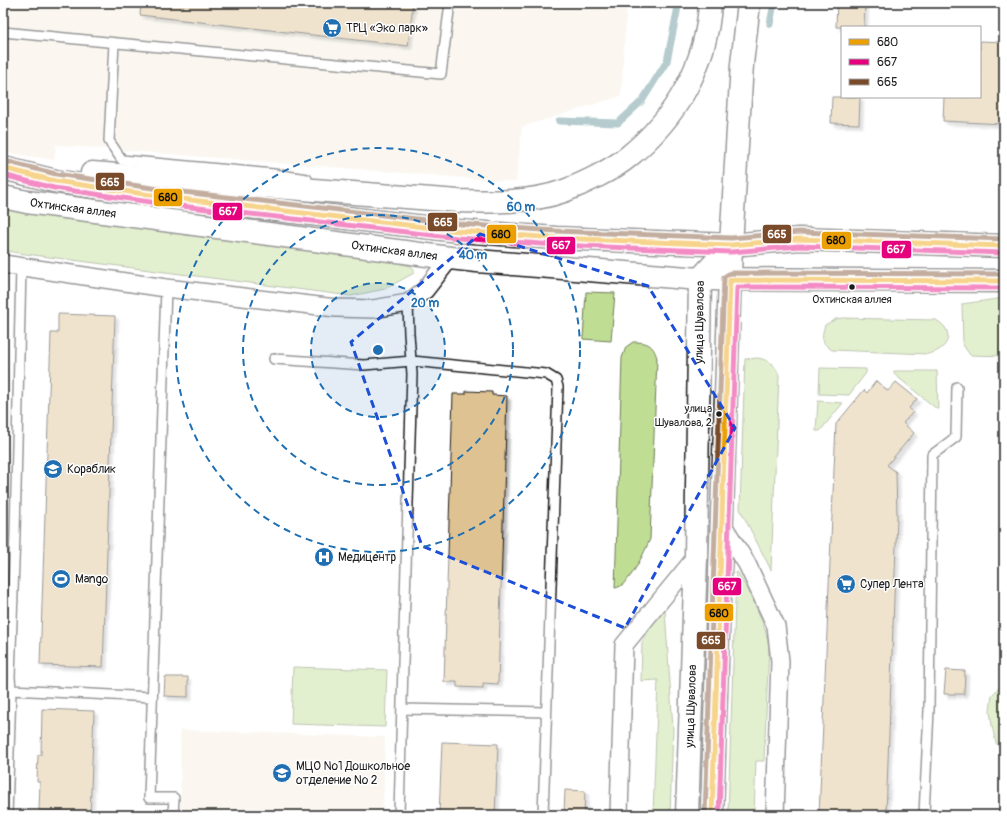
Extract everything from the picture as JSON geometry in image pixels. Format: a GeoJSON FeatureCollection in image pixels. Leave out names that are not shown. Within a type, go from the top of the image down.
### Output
{"type":"FeatureCollection","features":[{"type":"Feature","properties":{"kind":"street"},"geometry":{"type":"LineString","coordinates":[[3,164],[72,171],[430,198],[491,202],[525,200],[563,191],[601,174],[628,158],[659,127],[685,93],[700,58],[709,22],[710,3]]}},
{"type":"Feature","properties":{"kind":"street"},"geometry":{"type":"LineString","coordinates":[[731,244],[742,64],[749,3]]}},
{"type":"Feature","properties":{"kind":"street","name":"Охтинская аллея"},"geometry":{"type":"LineString","coordinates":[[3,168],[55,181],[165,197],[459,231],[556,238],[731,244],[799,239],[1004,246]]}},
{"type":"Feature","properties":{"kind":"street","name":"Охтинская аллея"},"geometry":{"type":"LineString","coordinates":[[3,197],[27,202],[450,258],[700,279],[1004,281]]}},
{"type":"Feature","properties":{"kind":"street","name":"улица Шувалова"},"geometry":{"type":"LineString","coordinates":[[687,815],[696,557],[697,388],[700,279],[731,244]]}},
{"type":"Feature","properties":{"kind":"street","name":"улица Шувалова"},"geometry":{"type":"LineString","coordinates":[[712,815],[731,244]]}},
{"type":"Feature","properties":{"kind":"street"},"geometry":{"type":"LineString","coordinates":[[3,264],[166,288],[336,308],[373,309],[408,303],[425,290],[450,258]]}},
{"type":"Feature","properties":{"kind":"street"},"geometry":{"type":"LineString","coordinates":[[721,522],[747,564],[776,626],[780,661],[775,815]]}},
{"type":"Feature","properties":{"kind":"street"},"geometry":{"type":"LineString","coordinates":[[619,815],[624,645],[696,557]]}},
{"type":"Feature","properties":{"kind":"lane"},"geometry":{"type":"LineString","coordinates":[[3,32],[442,74],[450,3]]}},
{"type":"Feature","properties":{"kind":"lane"},"geometry":{"type":"LineString","coordinates":[[114,43],[109,141],[122,160],[274,174],[430,198]]}},
{"type":"Feature","properties":{"kind":"lane"},"geometry":{"type":"LineString","coordinates":[[7,815],[6,732],[11,690],[10,677],[21,266]]}},
{"type":"Feature","properties":{"kind":"lane"},"geometry":{"type":"LineString","coordinates":[[166,288],[149,798],[174,798],[173,815]]}},
{"type":"Feature","properties":{"kind":"lane"},"geometry":{"type":"LineString","coordinates":[[399,815],[412,361],[408,303]]}},
{"type":"Feature","properties":{"kind":"lane"},"geometry":{"type":"LineString","coordinates":[[274,358],[364,365],[412,361],[546,374],[556,380],[558,387],[543,815]]}},
{"type":"Feature","properties":{"kind":"lane"},"geometry":{"type":"LineString","coordinates":[[924,815],[929,710],[932,455],[956,437],[958,387]]}},
{"type":"Feature","properties":{"kind":"lane"},"geometry":{"type":"LineString","coordinates":[[3,601],[13,601]]}},
{"type":"Feature","properties":{"kind":"lane"},"geometry":{"type":"LineString","coordinates":[[11,690],[152,697]]}},
{"type":"Feature","properties":{"kind":"lane"},"geometry":{"type":"LineString","coordinates":[[402,709],[546,712]]}},
{"type":"Feature","properties":{"kind":"highlighted area"},"geometry":{"type":"Polygon","coordinates":[[[480,234],[648,286],[735,428],[625,628],[422,546],[351,342],[480,234]]]}},
{"type":"Feature","properties":{"kind":"shaded area"},"geometry":{"type":"Polygon","coordinates":[[[3,3],[627,3],[621,96],[522,127],[516,182],[56,145],[54,160],[3,152],[3,3]]]}},
{"type":"Feature","properties":{"kind":"shaded area","name":"МЦО №1 Дошкольное отделение № 2"},"geometry":{"type":"Polygon","coordinates":[[[180,730],[385,737],[383,815],[20,815],[20,809],[181,814],[180,730]]]}},
{"type":"Feature","properties":{"kind":"green space"},"geometry":{"type":"Polygon","coordinates":[[[3,204],[342,251],[411,266],[414,269],[414,273],[385,289],[351,296],[18,253],[3,250],[3,204]]]}},
{"type":"Feature","properties":{"kind":"green space"},"geometry":{"type":"Polygon","coordinates":[[[586,292],[615,293],[611,341],[583,339],[586,292]]]}},
{"type":"Feature","properties":{"kind":"green space"},"geometry":{"type":"Polygon","coordinates":[[[1004,298],[1004,356],[970,355],[963,345],[962,304],[1004,298]]]}},
{"type":"Feature","properties":{"kind":"green space"},"geometry":{"type":"Polygon","coordinates":[[[836,319],[936,320],[946,329],[948,335],[945,344],[941,349],[928,354],[832,350],[826,345],[823,339],[825,325],[836,319]]]}},
{"type":"Feature","properties":{"kind":"green space"},"geometry":{"type":"Polygon","coordinates":[[[633,342],[646,343],[649,345],[654,350],[657,358],[650,539],[636,568],[626,582],[615,588],[622,358],[626,347],[633,342]]]}},
{"type":"Feature","properties":{"kind":"green space"},"geometry":{"type":"Polygon","coordinates":[[[758,358],[771,363],[779,375],[771,570],[740,509],[745,359],[758,358]]]}},
{"type":"Feature","properties":{"kind":"green space"},"geometry":{"type":"Polygon","coordinates":[[[820,368],[866,369],[866,373],[849,395],[819,394],[820,368]]]}},
{"type":"Feature","properties":{"kind":"green space"},"geometry":{"type":"Polygon","coordinates":[[[894,371],[937,371],[938,410],[894,374],[894,371]]]}},
{"type":"Feature","properties":{"kind":"green space"},"geometry":{"type":"Polygon","coordinates":[[[818,401],[843,403],[820,431],[816,431],[818,401]]]}},
{"type":"Feature","properties":{"kind":"green space"},"geometry":{"type":"Polygon","coordinates":[[[736,572],[748,590],[764,626],[769,646],[764,761],[756,761],[754,815],[728,815],[736,572]]]}},
{"type":"Feature","properties":{"kind":"green space"},"geometry":{"type":"Polygon","coordinates":[[[663,609],[665,610],[673,728],[670,815],[653,815],[658,680],[641,681],[642,642],[663,609]]]}},
{"type":"Feature","properties":{"kind":"green space"},"geometry":{"type":"Polygon","coordinates":[[[293,667],[387,670],[385,727],[291,724],[293,667]]]}},
{"type":"Feature","properties":{"kind":"green space"},"geometry":{"type":"Polygon","coordinates":[[[1002,685],[1004,685],[1004,752],[996,743],[990,711],[992,695],[1002,685]]]}},
{"type":"Feature","properties":{"kind":"building","name":"ТРЦ «Эко парк»"},"geometry":{"type":"Polygon","coordinates":[[[141,3],[413,3],[408,46],[140,15],[141,3]]]}},
{"type":"Feature","properties":{"kind":"building"},"geometry":{"type":"Polygon","coordinates":[[[837,3],[865,3],[864,26],[836,27],[837,3]]]}},
{"type":"Feature","properties":{"kind":"building"},"geometry":{"type":"Polygon","coordinates":[[[981,41],[1004,42],[1004,124],[943,121],[944,98],[981,98],[981,41]]]}},
{"type":"Feature","properties":{"kind":"building"},"geometry":{"type":"Polygon","coordinates":[[[832,97],[860,98],[859,124],[831,123],[832,97]]]}},
{"type":"Feature","properties":{"kind":"building"},"geometry":{"type":"Polygon","coordinates":[[[58,314],[115,316],[103,667],[40,665],[51,333],[58,333],[58,314]]]}},
{"type":"Feature","properties":{"kind":"building"},"geometry":{"type":"Polygon","coordinates":[[[876,381],[888,391],[896,382],[917,399],[909,408],[913,412],[903,423],[914,433],[887,465],[896,472],[897,518],[886,815],[819,815],[836,424],[864,390],[867,393],[876,381]]]}},
{"type":"Feature","properties":{"kind":"building"},"geometry":{"type":"Polygon","coordinates":[[[466,391],[492,392],[492,395],[507,396],[498,684],[483,683],[483,688],[457,687],[457,682],[444,682],[453,394],[466,394],[466,391]]]}},
{"type":"Feature","properties":{"kind":"building"},"geometry":{"type":"Polygon","coordinates":[[[946,670],[965,671],[964,694],[944,694],[946,670]]]}},
{"type":"Feature","properties":{"kind":"building"},"geometry":{"type":"Polygon","coordinates":[[[165,677],[188,677],[188,697],[164,696],[165,677]]]}},
{"type":"Feature","properties":{"kind":"building"},"geometry":{"type":"Polygon","coordinates":[[[42,709],[94,711],[90,815],[69,815],[69,811],[39,810],[40,782],[37,782],[38,755],[41,755],[42,709]]]}},
{"type":"Feature","properties":{"kind":"building"},"geometry":{"type":"Polygon","coordinates":[[[442,742],[498,744],[495,815],[439,815],[442,742]]]}},
{"type":"Feature","properties":{"kind":"building"},"geometry":{"type":"Polygon","coordinates":[[[565,790],[585,791],[584,814],[564,813],[565,790]]]}},
{"type":"Feature","properties":{"kind":"waterway"},"geometry":{"type":"LineString","coordinates":[[559,121],[618,123],[642,101],[667,61],[678,3]]}},
{"type":"Feature","properties":{"kind":"waterway"},"geometry":{"type":"LineString","coordinates":[[770,24],[774,3]]}},
{"type":"Feature","properties":{"kind":"transit line","name":"665"},"geometry":{"type":"LineString","coordinates":[[5,161],[56,174],[166,190],[460,224],[556,231],[731,238],[799,232],[1004,239]]}},
{"type":"Feature","properties":{"kind":"transit line","name":"680"},"geometry":{"type":"LineString","coordinates":[[3,168],[55,181],[165,197],[459,231],[556,238],[731,245],[799,239],[1004,246]]}},
{"type":"Feature","properties":{"kind":"transit line","name":"667"},"geometry":{"type":"LineString","coordinates":[[3,175],[54,188],[164,204],[458,238],[556,245],[731,252],[799,246],[1004,253]]}},
{"type":"Feature","properties":{"kind":"transit line","name":"665"},"geometry":{"type":"LineString","coordinates":[[705,815],[724,277],[730,273],[1004,274]]}},
{"type":"Feature","properties":{"kind":"transit line","name":"680"},"geometry":{"type":"LineString","coordinates":[[712,815],[730,280],[1004,281]]}},
{"type":"Feature","properties":{"kind":"transit line","name":"667"},"geometry":{"type":"LineString","coordinates":[[719,815],[737,287],[1004,288]]}},
{"type":"Feature","properties":{"kind":"place","name":"ТРЦ «Эко парк»"},"geometry":{"type":"Point","coordinates":[332,28]}},
{"type":"Feature","properties":{"kind":"place","name":"Охтинская аллея"},"geometry":{"type":"Point","coordinates":[852,287]}},
{"type":"Feature","properties":{"kind":"place","name":"улица Шувалова, 2"},"geometry":{"type":"Point","coordinates":[719,414]}},
{"type":"Feature","properties":{"kind":"place","name":"Кораблик"},"geometry":{"type":"Point","coordinates":[53,469]}},
{"type":"Feature","properties":{"kind":"place","name":"Медицентр"},"geometry":{"type":"Point","coordinates":[324,557]}},
{"type":"Feature","properties":{"kind":"place","name":"Mango"},"geometry":{"type":"Point","coordinates":[61,579]}},
{"type":"Feature","properties":{"kind":"place","name":"Супер Лента"},"geometry":{"type":"Point","coordinates":[846,584]}},
{"type":"Feature","properties":{"kind":"place","name":"МЦО №1 Дошкольное отделение № 2"},"geometry":{"type":"Point","coordinates":[282,773]}}]}
